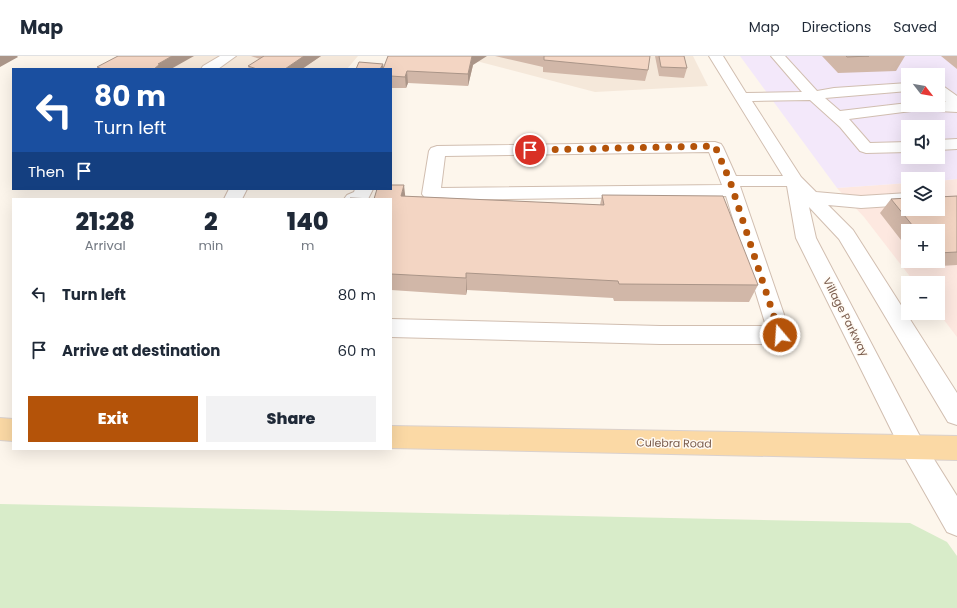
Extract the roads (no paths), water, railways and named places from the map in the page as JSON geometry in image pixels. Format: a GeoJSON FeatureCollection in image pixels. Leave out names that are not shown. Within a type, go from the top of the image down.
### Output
{"type":"FeatureCollection","features":[{"type":"Feature","properties":{"kind":"main road"},"geometry":{"type":"LineString","coordinates":[[0,429],[12,430]]}},
{"type":"Feature","properties":{"kind":"main road","name":"Culebra Road"},"geometry":{"type":"LineString","coordinates":[[392,437],[957,448]]}},
{"type":"Feature","properties":{"kind":"street"},"geometry":{"type":"LineString","coordinates":[[210,68],[229,56]]}},
{"type":"Feature","properties":{"kind":"street","name":"Village Parkway"},"geometry":{"type":"LineString","coordinates":[[716,56],[801,192],[846,235],[957,414]]}},
{"type":"Feature","properties":{"kind":"street"},"geometry":{"type":"LineString","coordinates":[[778,56],[814,96],[836,116],[866,148],[901,146]]}},
{"type":"Feature","properties":{"kind":"street"},"geometry":{"type":"LineString","coordinates":[[945,87],[955,85]]}},
{"type":"Feature","properties":{"kind":"street"},"geometry":{"type":"LineString","coordinates":[[742,97],[814,96],[834,92],[901,87]]}},
{"type":"Feature","properties":{"kind":"street"},"geometry":{"type":"LineString","coordinates":[[945,94],[957,103]]}},
{"type":"Feature","properties":{"kind":"street"},"geometry":{"type":"LineString","coordinates":[[836,116],[919,106],[957,107]]}},
{"type":"Feature","properties":{"kind":"street"},"geometry":{"type":"LineString","coordinates":[[945,145],[957,144]]}},
{"type":"Feature","properties":{"kind":"street"},"geometry":{"type":"LineString","coordinates":[[392,328],[660,335],[780,335],[731,186],[715,146],[438,151],[431,194],[731,186],[801,192],[861,202],[901,199]]}},
{"type":"Feature","properties":{"kind":"street"},"geometry":{"type":"LineString","coordinates":[[355,198],[362,195],[364,190]]}},
{"type":"Feature","properties":{"kind":"street","name":"Village Parkway"},"geometry":{"type":"LineString","coordinates":[[801,192],[806,238],[913,448],[957,522]]}}]}
